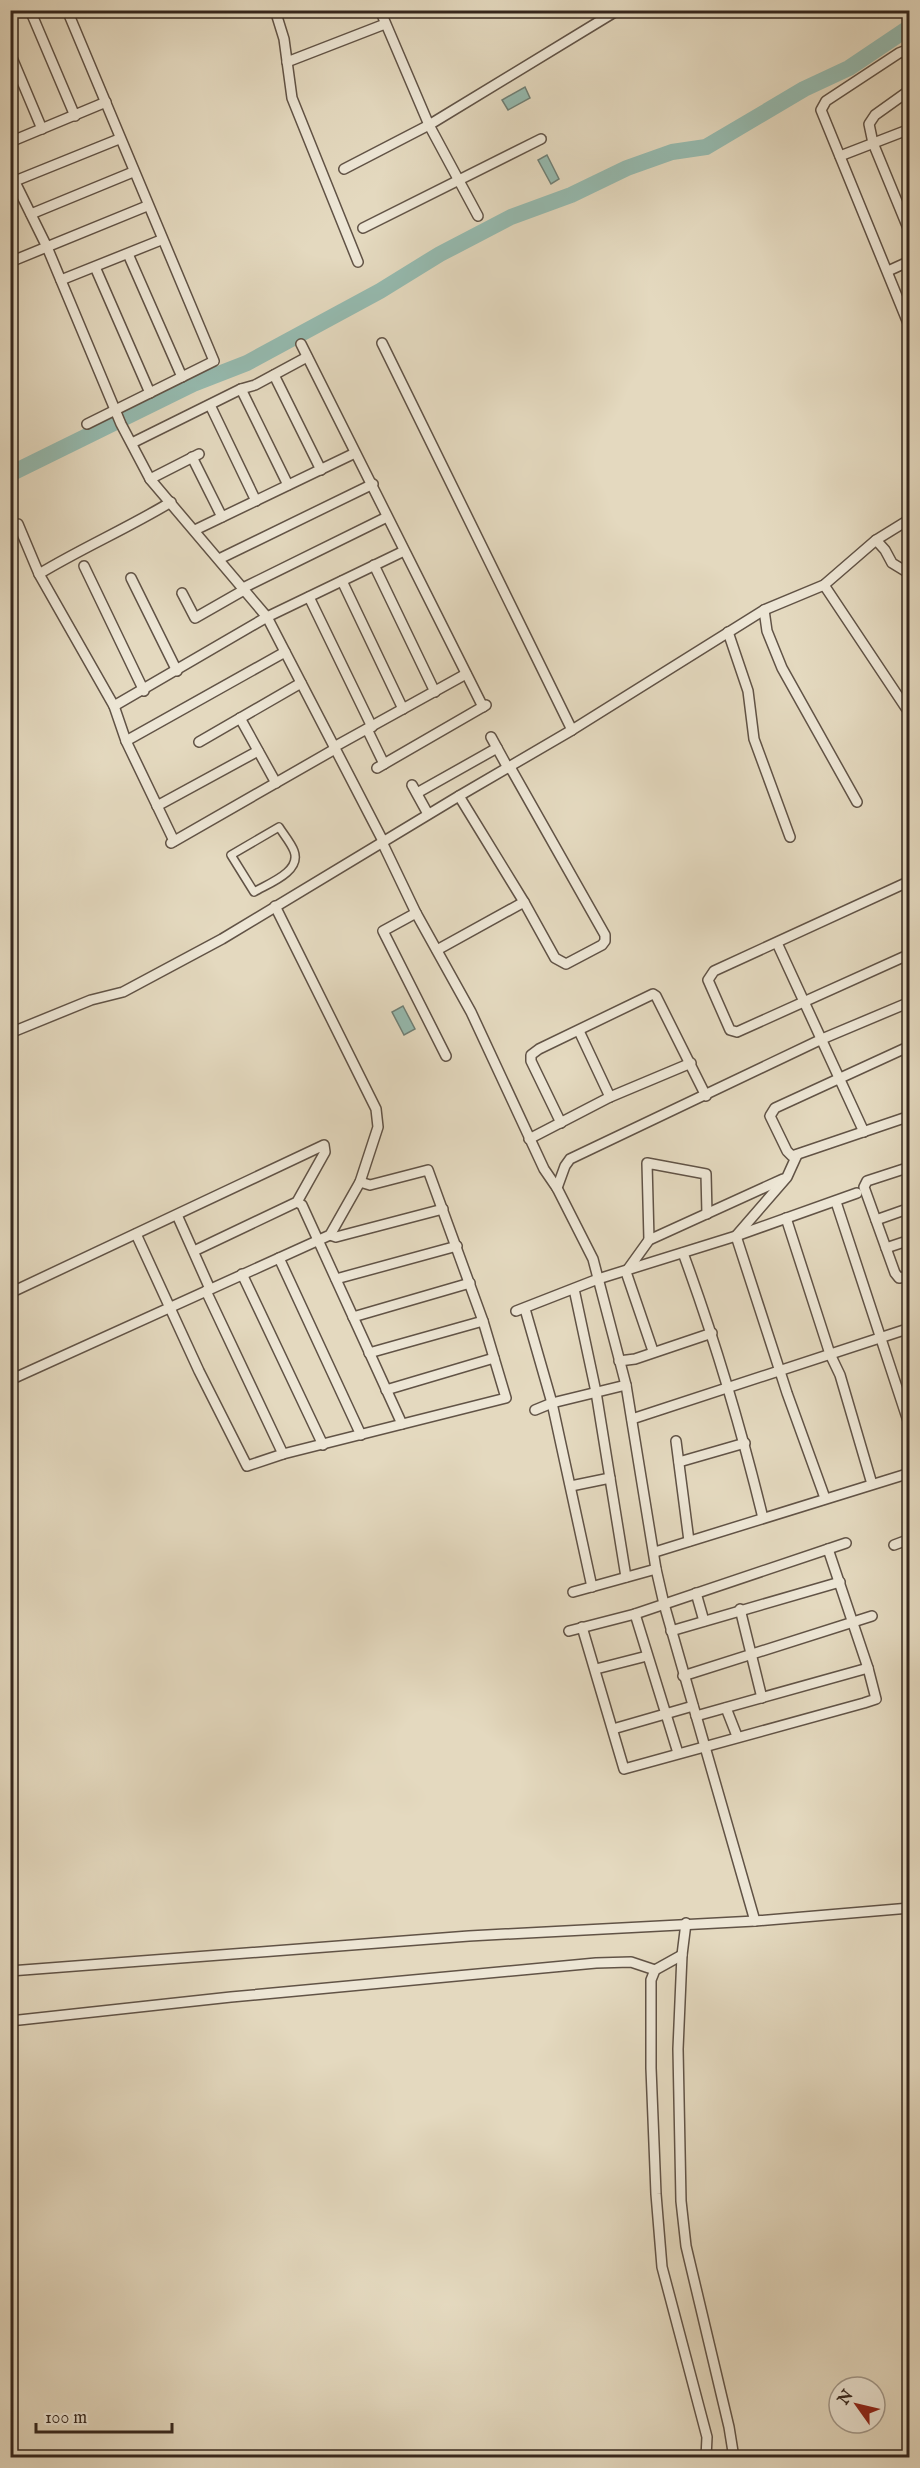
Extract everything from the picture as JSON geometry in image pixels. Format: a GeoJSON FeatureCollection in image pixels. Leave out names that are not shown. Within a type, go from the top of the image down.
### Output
{"type":"FeatureCollection","features":[{"type":"Feature","properties":{"kind":"street"},"geometry":{"type":"LineString","coordinates":[[30,10],[75,116]]}},
{"type":"Feature","properties":{"kind":"street"},"geometry":{"type":"LineString","coordinates":[[67,10],[161,240],[214,361],[116,412],[87,424]]}},
{"type":"Feature","properties":{"kind":"street"},"geometry":{"type":"LineString","coordinates":[[275,10],[284,39],[292,98],[358,262]]}},
{"type":"Feature","properties":{"kind":"street"},"geometry":{"type":"LineString","coordinates":[[380,10],[429,125],[478,216]]}},
{"type":"Feature","properties":{"kind":"street"},"geometry":{"type":"LineString","coordinates":[[344,169],[429,125],[618,10]]}},
{"type":"Feature","properties":{"kind":"street"},"geometry":{"type":"LineString","coordinates":[[287,62],[385,24]]}},
{"type":"Feature","properties":{"kind":"street"},"geometry":{"type":"LineString","coordinates":[[909,61],[904,51],[899,52],[822,105],[821,110],[888,271],[905,303],[909,328]]}},
{"type":"Feature","properties":{"kind":"street"},"geometry":{"type":"LineString","coordinates":[[10,53],[42,129]]}},
{"type":"Feature","properties":{"kind":"street"},"geometry":{"type":"LineString","coordinates":[[909,90],[875,115],[869,124],[873,143],[909,233]]}},
{"type":"Feature","properties":{"kind":"street"},"geometry":{"type":"LineString","coordinates":[[10,142],[106,102]]}},
{"type":"Feature","properties":{"kind":"street"},"geometry":{"type":"LineString","coordinates":[[840,156],[909,129]]}},
{"type":"Feature","properties":{"kind":"street"},"geometry":{"type":"LineString","coordinates":[[119,139],[13,176],[47,247],[121,424],[150,479],[267,618],[335,748],[416,914],[471,1012],[544,1169],[557,1188],[587,1244],[626,1385],[656,1569],[664,1604],[755,1922]]}},
{"type":"Feature","properties":{"kind":"street"},"geometry":{"type":"LineString","coordinates":[[363,228],[541,139]]}},
{"type":"Feature","properties":{"kind":"street"},"geometry":{"type":"LineString","coordinates":[[31,214],[133,172]]}},
{"type":"Feature","properties":{"kind":"street"},"geometry":{"type":"LineString","coordinates":[[10,262],[147,206]]}},
{"type":"Feature","properties":{"kind":"street"},"geometry":{"type":"LineString","coordinates":[[61,280],[161,240]]}},
{"type":"Feature","properties":{"kind":"street"},"geometry":{"type":"LineString","coordinates":[[128,254],[182,377]]}},
{"type":"Feature","properties":{"kind":"street"},"geometry":{"type":"LineString","coordinates":[[888,271],[909,261]]}},
{"type":"Feature","properties":{"kind":"street"},"geometry":{"type":"LineString","coordinates":[[95,267],[150,393]]}},
{"type":"Feature","properties":{"kind":"street"},"geometry":{"type":"LineString","coordinates":[[382,343],[572,730]]}},
{"type":"Feature","properties":{"kind":"street"},"geometry":{"type":"LineString","coordinates":[[301,344],[484,706],[380,766],[369,728],[309,597]]}},
{"type":"Feature","properties":{"kind":"street"},"geometry":{"type":"LineString","coordinates":[[132,443],[307,357]]}},
{"type":"Feature","properties":{"kind":"street"},"geometry":{"type":"LineString","coordinates":[[274,375],[321,470]]}},
{"type":"Feature","properties":{"kind":"street"},"geometry":{"type":"LineString","coordinates":[[241,389],[288,485]]}},
{"type":"Feature","properties":{"kind":"street"},"geometry":{"type":"LineString","coordinates":[[210,405],[256,501]]}},
{"type":"Feature","properties":{"kind":"street"},"geometry":{"type":"LineString","coordinates":[[195,530],[355,453]]}},
{"type":"Feature","properties":{"kind":"street"},"geometry":{"type":"LineString","coordinates":[[150,479],[195,456],[222,517]]}},
{"type":"Feature","properties":{"kind":"street"},"geometry":{"type":"LineString","coordinates":[[219,559],[372,485]]}},
{"type":"Feature","properties":{"kind":"street"},"geometry":{"type":"LineString","coordinates":[[39,574],[171,502]]}},
{"type":"Feature","properties":{"kind":"street"},"geometry":{"type":"LineString","coordinates":[[182,593],[195,618],[243,589],[387,517]]}},
{"type":"Feature","properties":{"kind":"street"},"geometry":{"type":"LineString","coordinates":[[10,1033],[91,1000],[134,987],[222,939],[572,730],[764,610],[824,585],[876,540],[909,519]]}},
{"type":"Feature","properties":{"kind":"street"},"geometry":{"type":"LineString","coordinates":[[18,524],[39,574],[114,706],[126,741],[173,842],[466,674]]}},
{"type":"Feature","properties":{"kind":"street"},"geometry":{"type":"LineString","coordinates":[[876,540],[892,563],[909,574]]}},
{"type":"Feature","properties":{"kind":"street"},"geometry":{"type":"LineString","coordinates":[[114,706],[144,691],[267,618],[404,550]]}},
{"type":"Feature","properties":{"kind":"street"},"geometry":{"type":"LineString","coordinates":[[374,565],[435,692]]}},
{"type":"Feature","properties":{"kind":"street"},"geometry":{"type":"LineString","coordinates":[[84,566],[144,691]]}},
{"type":"Feature","properties":{"kind":"street"},"geometry":{"type":"LineString","coordinates":[[131,578],[177,671]]}},
{"type":"Feature","properties":{"kind":"street"},"geometry":{"type":"LineString","coordinates":[[342,581],[403,709]]}},
{"type":"Feature","properties":{"kind":"street"},"geometry":{"type":"LineString","coordinates":[[824,585],[909,714]]}},
{"type":"Feature","properties":{"kind":"street"},"geometry":{"type":"LineString","coordinates":[[764,610],[767,631],[782,668],[857,802]]}},
{"type":"Feature","properties":{"kind":"street"},"geometry":{"type":"LineString","coordinates":[[729,632],[748,691],[754,740],[790,837]]}},
{"type":"Feature","properties":{"kind":"street"},"geometry":{"type":"LineString","coordinates":[[126,741],[285,652]]}},
{"type":"Feature","properties":{"kind":"street"},"geometry":{"type":"LineString","coordinates":[[199,742],[301,683]]}},
{"type":"Feature","properties":{"kind":"street"},"geometry":{"type":"LineString","coordinates":[[240,718],[276,783]]}},
{"type":"Feature","properties":{"kind":"street"},"geometry":{"type":"LineString","coordinates":[[459,796],[560,963],[566,964],[605,941],[605,935],[491,737]]}},
{"type":"Feature","properties":{"kind":"street"},"geometry":{"type":"LineString","coordinates":[[428,814],[415,789],[497,748]]}},
{"type":"Feature","properties":{"kind":"street"},"geometry":{"type":"LineString","coordinates":[[157,806],[258,751]]}},
{"type":"Feature","properties":{"kind":"street"},"geometry":{"type":"LineString","coordinates":[[279,827],[295,854],[294,863],[289,872],[254,892],[231,855],[279,827]]}},
{"type":"Feature","properties":{"kind":"street"},"geometry":{"type":"LineString","coordinates":[[909,880],[714,971],[708,980],[730,1030],[737,1032],[909,954]]}},
{"type":"Feature","properties":{"kind":"street"},"geometry":{"type":"LineString","coordinates":[[437,950],[524,902]]}},
{"type":"Feature","properties":{"kind":"street"},"geometry":{"type":"LineString","coordinates":[[10,1380],[330,1235],[360,1182],[378,1127],[376,1109],[275,906]]}},
{"type":"Feature","properties":{"kind":"street"},"geometry":{"type":"LineString","coordinates":[[416,914],[383,931],[446,1056]]}},
{"type":"Feature","properties":{"kind":"street"},"geometry":{"type":"LineString","coordinates":[[777,942],[864,1132]]}},
{"type":"Feature","properties":{"kind":"street"},"geometry":{"type":"LineString","coordinates":[[561,1123],[531,1061],[531,1055],[653,994],[691,1063],[706,1096]]}},
{"type":"Feature","properties":{"kind":"street"},"geometry":{"type":"LineString","coordinates":[[557,1188],[570,1159],[822,1039],[909,1002]]}},
{"type":"Feature","properties":{"kind":"street"},"geometry":{"type":"LineString","coordinates":[[579,1031],[610,1097]]}},
{"type":"Feature","properties":{"kind":"street"},"geometry":{"type":"LineString","coordinates":[[909,1046],[772,1110],[770,1116],[787,1151],[792,1156],[909,1116]]}},
{"type":"Feature","properties":{"kind":"street"},"geometry":{"type":"LineString","coordinates":[[529,1139],[610,1097],[691,1063]]}},
{"type":"Feature","properties":{"kind":"street"},"geometry":{"type":"LineString","coordinates":[[10,1293],[324,1145],[325,1152],[297,1202],[194,1251]]}},
{"type":"Feature","properties":{"kind":"street"},"geometry":{"type":"LineString","coordinates":[[736,1236],[787,1177],[797,1155]]}},
{"type":"Feature","properties":{"kind":"street"},"geometry":{"type":"LineString","coordinates":[[649,1240],[647,1163],[706,1174],[707,1214]]}},
{"type":"Feature","properties":{"kind":"street"},"geometry":{"type":"LineString","coordinates":[[909,1167],[867,1181],[864,1187],[899,1278],[909,1276]]}},
{"type":"Feature","properties":{"kind":"street"},"geometry":{"type":"LineString","coordinates":[[136,1234],[199,1371],[247,1466],[283,1454],[506,1398],[470,1283],[428,1170],[370,1185],[360,1182]]}},
{"type":"Feature","properties":{"kind":"street"},"geometry":{"type":"LineString","coordinates":[[626,1272],[649,1240],[787,1177]]}},
{"type":"Feature","properties":{"kind":"street"},"geometry":{"type":"LineString","coordinates":[[592,1587],[552,1403],[521,1310],[598,1279],[736,1236],[857,1193]]}},
{"type":"Feature","properties":{"kind":"street"},"geometry":{"type":"LineString","coordinates":[[297,1202],[302,1205],[402,1424]]}},
{"type":"Feature","properties":{"kind":"street"},"geometry":{"type":"LineString","coordinates":[[836,1202],[909,1427]]}},
{"type":"Feature","properties":{"kind":"street"},"geometry":{"type":"LineString","coordinates":[[876,1220],[909,1208]]}},
{"type":"Feature","properties":{"kind":"street"},"geometry":{"type":"LineString","coordinates":[[330,1235],[336,1238],[443,1209]]}},
{"type":"Feature","properties":{"kind":"street"},"geometry":{"type":"LineString","coordinates":[[177,1215],[194,1251],[208,1290],[283,1454]]}},
{"type":"Feature","properties":{"kind":"street"},"geometry":{"type":"LineString","coordinates":[[786,1218],[830,1354],[840,1375],[872,1484]]}},
{"type":"Feature","properties":{"kind":"street"},"geometry":{"type":"LineString","coordinates":[[736,1236],[825,1498]]}},
{"type":"Feature","properties":{"kind":"street"},"geometry":{"type":"LineString","coordinates":[[886,1248],[909,1240]]}},
{"type":"Feature","properties":{"kind":"street"},"geometry":{"type":"LineString","coordinates":[[336,1279],[457,1246]]}},
{"type":"Feature","properties":{"kind":"street"},"geometry":{"type":"LineString","coordinates":[[683,1253],[712,1333],[745,1443],[763,1518]]}},
{"type":"Feature","properties":{"kind":"street"},"geometry":{"type":"LineString","coordinates":[[279,1258],[361,1435]]}},
{"type":"Feature","properties":{"kind":"street"},"geometry":{"type":"LineString","coordinates":[[626,1272],[653,1352]]}},
{"type":"Feature","properties":{"kind":"street"},"geometry":{"type":"LineString","coordinates":[[243,1274],[323,1445]]}},
{"type":"Feature","properties":{"kind":"street"},"geometry":{"type":"LineString","coordinates":[[353,1317],[470,1283]]}},
{"type":"Feature","properties":{"kind":"street"},"geometry":{"type":"LineString","coordinates":[[574,1289],[596,1392],[626,1577]]}},
{"type":"Feature","properties":{"kind":"street"},"geometry":{"type":"LineString","coordinates":[[369,1353],[483,1321]]}},
{"type":"Feature","properties":{"kind":"street"},"geometry":{"type":"LineString","coordinates":[[632,1419],[904,1330]]}},
{"type":"Feature","properties":{"kind":"street"},"geometry":{"type":"LineString","coordinates":[[619,1361],[635,1359],[712,1333]]}},
{"type":"Feature","properties":{"kind":"street"},"geometry":{"type":"LineString","coordinates":[[386,1390],[494,1358]]}},
{"type":"Feature","properties":{"kind":"street"},"geometry":{"type":"LineString","coordinates":[[535,1410],[552,1403],[626,1385]]}},
{"type":"Feature","properties":{"kind":"street"},"geometry":{"type":"LineString","coordinates":[[676,1441],[689,1541]]}},
{"type":"Feature","properties":{"kind":"street"},"geometry":{"type":"LineString","coordinates":[[679,1461],[745,1443]]}},
{"type":"Feature","properties":{"kind":"street"},"geometry":{"type":"LineString","coordinates":[[655,1552],[909,1473]]}},
{"type":"Feature","properties":{"kind":"street"},"geometry":{"type":"LineString","coordinates":[[571,1486],[610,1478]]}},
{"type":"Feature","properties":{"kind":"street"},"geometry":{"type":"LineString","coordinates":[[894,1545],[909,1539]]}},
{"type":"Feature","properties":{"kind":"street"},"geometry":{"type":"LineString","coordinates":[[569,1631],[635,1614],[846,1543]]}},
{"type":"Feature","properties":{"kind":"street"},"geometry":{"type":"LineString","coordinates":[[582,1627],[624,1768],[876,1699],[868,1668],[828,1549]]}},
{"type":"Feature","properties":{"kind":"street"},"geometry":{"type":"LineString","coordinates":[[573,1592],[656,1569]]}},
{"type":"Feature","properties":{"kind":"street"},"geometry":{"type":"LineString","coordinates":[[671,1631],[740,1609],[840,1582]]}},
{"type":"Feature","properties":{"kind":"street"},"geometry":{"type":"LineString","coordinates":[[696,1593],[704,1621]]}},
{"type":"Feature","properties":{"kind":"street"},"geometry":{"type":"LineString","coordinates":[[740,1609],[762,1698]]}},
{"type":"Feature","properties":{"kind":"street"},"geometry":{"type":"LineString","coordinates":[[635,1614],[678,1753]]}},
{"type":"Feature","properties":{"kind":"street"},"geometry":{"type":"LineString","coordinates":[[684,1676],[853,1624],[872,1616]]}},
{"type":"Feature","properties":{"kind":"street"},"geometry":{"type":"LineString","coordinates":[[596,1669],[647,1656]]}},
{"type":"Feature","properties":{"kind":"street"},"geometry":{"type":"LineString","coordinates":[[613,1729],[667,1713],[726,1708],[868,1668]]}},
{"type":"Feature","properties":{"kind":"street"},"geometry":{"type":"LineString","coordinates":[[726,1708],[737,1736]]}},
{"type":"Feature","properties":{"kind":"street"},"geometry":{"type":"LineString","coordinates":[[10,1971],[458,1937],[686,1923],[755,1922],[909,1908]]}},
{"type":"Feature","properties":{"kind":"street"},"geometry":{"type":"LineString","coordinates":[[686,1923],[682,1955],[677,2098],[681,2201],[686,2246],[734,2457]]}},
{"type":"Feature","properties":{"kind":"street"},"geometry":{"type":"LineString","coordinates":[[682,1955],[655,1970],[651,1980],[651,2068],[656,2194],[662,2267],[707,2437],[706,2457]]}},
{"type":"Feature","properties":{"kind":"street"},"geometry":{"type":"LineString","coordinates":[[10,2021],[231,1997],[596,1963],[631,1962],[655,1970]]}},
{"type":"Feature","properties":{"kind":"water"},"geometry":{"type":"Polygon","coordinates":[[[525,87],[530,98],[508,110],[502,100],[525,87]]]}},
{"type":"Feature","properties":{"kind":"water"},"geometry":{"type":"Polygon","coordinates":[[[547,155],[559,179],[551,184],[538,160],[547,155]]]}},
{"type":"Feature","properties":{"kind":"water"},"geometry":{"type":"Polygon","coordinates":[[[403,1006],[415,1029],[404,1035],[392,1012],[403,1006]]]}},
{"type":"Feature","properties":{"kind":"waterway"},"geometry":{"type":"LineString","coordinates":[[10,474],[193,384],[247,363],[380,291],[440,254],[511,217],[571,195],[627,168],[672,152],[706,147],[804,89],[849,68],[910,27]]}}]}
